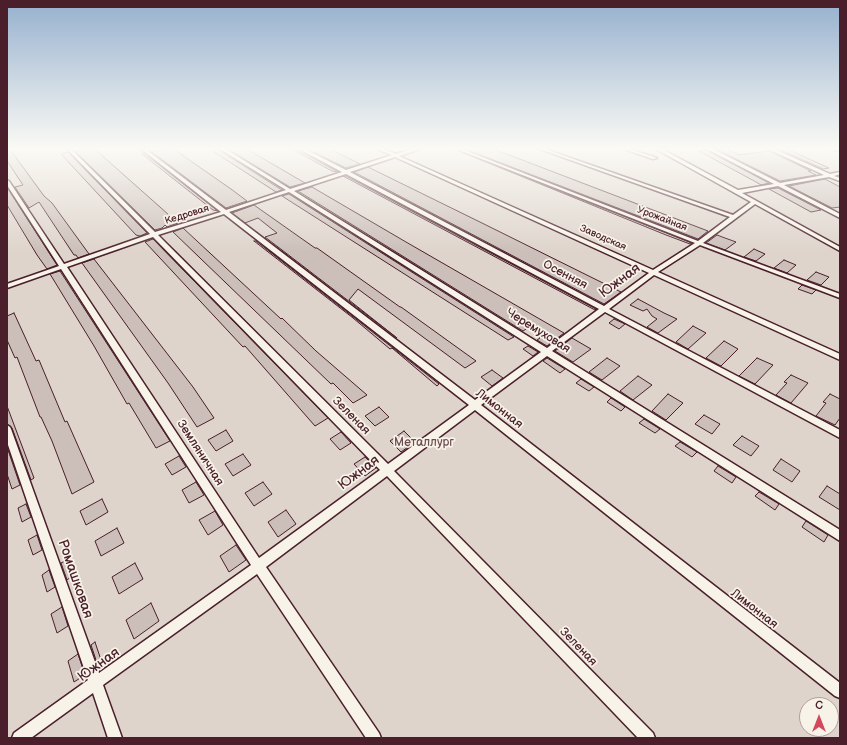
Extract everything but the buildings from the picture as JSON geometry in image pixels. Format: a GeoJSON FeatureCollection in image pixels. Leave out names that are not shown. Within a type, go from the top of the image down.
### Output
{"type":"FeatureCollection","features":[{"type":"Feature","properties":{"kind":"street","name":"Земляничная"},"geometry":{"type":"LineString","coordinates":[[8,183],[258,566],[374,738]]}},
{"type":"Feature","properties":{"kind":"street","name":"Зеленая"},"geometry":{"type":"LineString","coordinates":[[103,183],[387,470],[648,738]]}},
{"type":"Feature","properties":{"kind":"street","name":"Лимонная"},"geometry":{"type":"LineString","coordinates":[[187,183],[476,406],[840,691]]}},
{"type":"Feature","properties":{"kind":"street","name":"Черемуховая"},"geometry":{"type":"LineString","coordinates":[[279,183],[840,536]]}},
{"type":"Feature","properties":{"kind":"street","name":"Кедровая"},"geometry":{"type":"LineString","coordinates":[[7,286],[155,234],[314,183]]}},
{"type":"Feature","properties":{"kind":"street","name":"Осенняя"},"geometry":{"type":"LineString","coordinates":[[367,183],[840,434]]}},
{"type":"Feature","properties":{"kind":"street","name":"Заводская"},"geometry":{"type":"LineString","coordinates":[[456,183],[840,357]]}},
{"type":"Feature","properties":{"kind":"street","name":"Урожайная"},"geometry":{"type":"LineString","coordinates":[[545,183],[840,296]]}},
{"type":"Feature","properties":{"kind":"street"},"geometry":{"type":"LineString","coordinates":[[638,183],[735,217]]}},
{"type":"Feature","properties":{"kind":"street"},"geometry":{"type":"LineString","coordinates":[[721,183],[840,249]]}},
{"type":"Feature","properties":{"kind":"street"},"geometry":{"type":"LineString","coordinates":[[775,183],[840,216]]}},
{"type":"Feature","properties":{"kind":"street"},"geometry":{"type":"LineString","coordinates":[[738,192],[791,183]]}},
{"type":"Feature","properties":{"kind":"street","name":"Южная"},"geometry":{"type":"LineString","coordinates":[[20,738],[476,406],[654,272],[699,243],[755,201]]}},
{"type":"Feature","properties":{"kind":"street","name":"Ромашковая"},"geometry":{"type":"LineString","coordinates":[[7,429],[115,738]]}},
{"type":"Feature","properties":{"kind":"green space","name":"Металлург"},"geometry":{"type":"Polygon","coordinates":[[[7,183],[840,183],[840,738],[7,738],[7,183]]]}}]}
